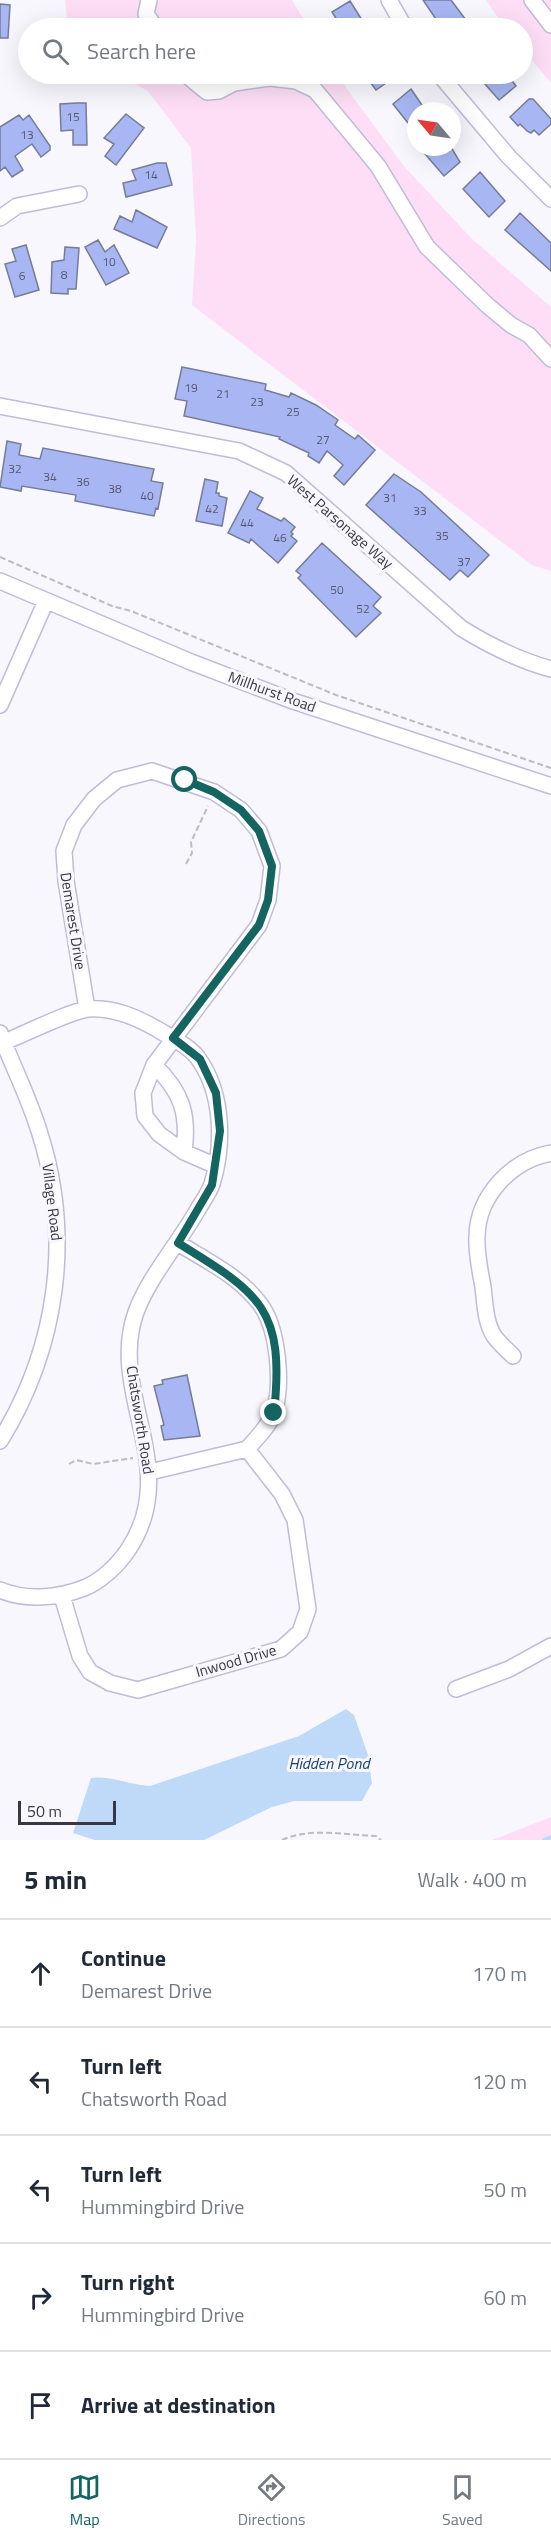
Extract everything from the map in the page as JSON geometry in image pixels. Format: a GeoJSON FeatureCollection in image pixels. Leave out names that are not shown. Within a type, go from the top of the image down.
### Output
{"type":"FeatureCollection","features":[{"type":"Feature","properties":{"kind":"street"},"geometry":{"type":"LineString","coordinates":[[149,0],[146,14],[149,18]]}},
{"type":"Feature","properties":{"kind":"street"},"geometry":{"type":"LineString","coordinates":[[389,0],[399,18]]}},
{"type":"Feature","properties":{"kind":"street"},"geometry":{"type":"LineString","coordinates":[[532,0],[551,25]]}},
{"type":"Feature","properties":{"kind":"street"},"geometry":{"type":"LineString","coordinates":[[197,84],[207,92],[219,91],[232,84]]}},
{"type":"Feature","properties":{"kind":"street"},"geometry":{"type":"LineString","coordinates":[[303,84],[315,90],[378,165],[428,246],[511,326],[529,335],[551,360]]}},
{"type":"Feature","properties":{"kind":"street"},"geometry":{"type":"LineString","coordinates":[[447,84],[501,148],[551,199]]}},
{"type":"Feature","properties":{"kind":"street"},"geometry":{"type":"LineString","coordinates":[[0,218],[17,206],[80,194]]}},
{"type":"Feature","properties":{"kind":"street","name":"West Parsonage Way"},"geometry":{"type":"LineString","coordinates":[[0,406],[239,451],[286,473],[461,628],[493,647],[551,669]]}},
{"type":"Feature","properties":{"kind":"street","name":"Millhurst Road"},"geometry":{"type":"LineString","coordinates":[[0,581],[191,662],[293,701],[551,786]]}},
{"type":"Feature","properties":{"kind":"street"},"geometry":{"type":"LineString","coordinates":[[0,705],[46,601]]}},
{"type":"Feature","properties":{"kind":"street","name":"Demarest Drive"},"geometry":{"type":"LineString","coordinates":[[87,1009],[66,881],[64,851],[74,825],[94,799],[117,780],[152,771],[185,780],[214,792],[241,810],[259,831],[272,866],[268,900],[259,925],[154,1065],[143,1093],[145,1116],[159,1134],[184,1152],[216,1166]]}},
{"type":"Feature","properties":{"kind":"street","name":"Chatsworth Road"},"geometry":{"type":"LineString","coordinates":[[0,1590],[10,1594],[62,1596],[90,1586],[121,1560],[136,1539],[147,1509],[150,1472],[131,1377],[130,1346],[136,1313],[212,1185],[220,1131],[216,1093],[200,1059],[173,1038],[134,1015],[87,1009],[1,1040]]}},
{"type":"Feature","properties":{"kind":"street","name":"Village Road"},"geometry":{"type":"LineString","coordinates":[[0,1441],[14,1419],[39,1359],[55,1291],[58,1256],[58,1227],[49,1163],[40,1132],[1,1040]]}},
{"type":"Feature","properties":{"kind":"street"},"geometry":{"type":"LineString","coordinates":[[154,1065],[171,1081],[183,1106],[188,1126],[184,1152]]}},
{"type":"Feature","properties":{"kind":"street"},"geometry":{"type":"LineString","coordinates":[[513,1356],[494,1336],[488,1322],[478,1255],[479,1217],[489,1197],[510,1171],[526,1160],[551,1153]]}},
{"type":"Feature","properties":{"kind":"street"},"geometry":{"type":"LineString","coordinates":[[150,1472],[247,1449],[274,1413],[277,1382],[275,1337],[261,1305],[235,1278],[178,1243]]}},
{"type":"Feature","properties":{"kind":"street","name":"Inwood Drive"},"geometry":{"type":"LineString","coordinates":[[62,1596],[80,1656],[90,1672],[110,1683],[138,1689],[281,1649],[300,1632],[308,1609],[295,1520],[282,1494],[247,1449]]}},
{"type":"Feature","properties":{"kind":"street"},"geometry":{"type":"LineString","coordinates":[[456,1689],[509,1669],[551,1646]]}},
{"type":"Feature","properties":{"kind":"path"},"geometry":{"type":"LineString","coordinates":[[0,557],[112,606],[131,611],[336,695],[551,768]]}},
{"type":"Feature","properties":{"kind":"path"},"geometry":{"type":"LineString","coordinates":[[186,864],[192,853],[191,842],[214,792]]}},
{"type":"Feature","properties":{"kind":"path"},"geometry":{"type":"LineString","coordinates":[[69,1464],[75,1460],[93,1464],[148,1456]]}},
{"type":"Feature","properties":{"kind":"path"},"geometry":{"type":"LineString","coordinates":[[282,1840],[300,1834],[324,1832],[376,1836],[381,1840]]}},
{"type":"Feature","properties":{"kind":"shaded area"},"geometry":{"type":"Polygon","coordinates":[[[65,0],[292,0],[303,18],[67,18],[65,0]]]}},
{"type":"Feature","properties":{"kind":"shaded area"},"geometry":{"type":"Polygon","coordinates":[[[486,0],[551,0],[551,83],[533,62],[533,18],[498,18],[486,0]]]}},
{"type":"Feature","properties":{"kind":"shaded area"},"geometry":{"type":"Polygon","coordinates":[[[134,84],[343,84],[403,165],[471,238],[551,307],[551,571],[532,565],[192,305],[196,240],[191,148],[148,91],[134,84]]]}},
{"type":"Feature","properties":{"kind":"shaded area"},"geometry":{"type":"Polygon","coordinates":[[[551,1817],[551,1840],[492,1840],[551,1817]]]}},
{"type":"Feature","properties":{"kind":"water","name":"Hidden Pond"},"geometry":{"type":"Polygon","coordinates":[[[346,1709],[354,1715],[368,1755],[372,1783],[362,1801],[294,1801],[272,1807],[204,1840],[95,1840],[73,1833],[91,1778],[98,1777],[150,1786],[299,1736],[346,1709]]]}},
{"type":"Feature","properties":{"kind":"building"},"geometry":{"type":"Polygon","coordinates":[[[423,0],[451,0],[464,18],[435,18],[423,0]]]}},
{"type":"Feature","properties":{"kind":"building"},"geometry":{"type":"Polygon","coordinates":[[[350,1],[361,18],[336,18],[332,12],[350,1]]]}},
{"type":"Feature","properties":{"kind":"building"},"geometry":{"type":"Polygon","coordinates":[[[0,4],[10,5],[8,38],[0,38],[0,4]]]}},
{"type":"Feature","properties":{"kind":"building"},"geometry":{"type":"Polygon","coordinates":[[[372,84],[385,84],[376,90],[372,84]]]}},
{"type":"Feature","properties":{"kind":"building"},"geometry":{"type":"Polygon","coordinates":[[[485,84],[514,84],[516,86],[499,100],[485,84]]]}},
{"type":"Feature","properties":{"kind":"building"},"geometry":{"type":"Polygon","coordinates":[[[411,89],[420,102],[407,102],[407,122],[393,104],[411,89]]]}},
{"type":"Feature","properties":{"kind":"building"},"geometry":{"type":"Polygon","coordinates":[[[529,99],[533,99],[551,119],[551,124],[539,135],[534,130],[531,133],[527,131],[520,124],[518,126],[510,117],[529,99]]]}},
{"type":"Feature","properties":{"kind":"building"},"geometry":{"type":"Polygon","coordinates":[[[86,103],[87,145],[73,145],[73,130],[61,131],[60,104],[86,103]]]}},
{"type":"Feature","properties":{"kind":"building"},"geometry":{"type":"Polygon","coordinates":[[[126,114],[144,128],[116,165],[105,156],[114,144],[104,138],[126,114]]]}},
{"type":"Feature","properties":{"kind":"building"},"geometry":{"type":"Polygon","coordinates":[[[19,115],[23,120],[29,115],[50,146],[50,150],[41,157],[32,144],[15,156],[23,170],[12,177],[5,167],[0,171],[0,127],[19,115]]]}},
{"type":"Feature","properties":{"kind":"building"},"geometry":{"type":"Polygon","coordinates":[[[427,156],[456,156],[460,162],[444,176],[427,156]]]}},
{"type":"Feature","properties":{"kind":"building"},"geometry":{"type":"Polygon","coordinates":[[[157,163],[166,163],[172,185],[126,197],[123,183],[136,180],[132,170],[157,163]]]}},
{"type":"Feature","properties":{"kind":"building"},"geometry":{"type":"Polygon","coordinates":[[[480,172],[505,201],[489,217],[463,189],[480,172]]]}},
{"type":"Feature","properties":{"kind":"building"},"geometry":{"type":"Polygon","coordinates":[[[136,210],[167,227],[157,248],[114,229],[120,216],[132,222],[136,210]]]}},
{"type":"Feature","properties":{"kind":"building"},"geometry":{"type":"Polygon","coordinates":[[[520,213],[551,243],[551,271],[505,230],[520,213]]]}},
{"type":"Feature","properties":{"kind":"building"},"geometry":{"type":"Polygon","coordinates":[[[98,240],[105,252],[114,245],[129,273],[106,285],[85,247],[98,240]]]}},
{"type":"Feature","properties":{"kind":"building"},"geometry":{"type":"Polygon","coordinates":[[[26,245],[39,290],[15,297],[5,264],[16,261],[12,249],[26,245]]]}},
{"type":"Feature","properties":{"kind":"building"},"geometry":{"type":"Polygon","coordinates":[[[65,247],[79,248],[76,289],[68,289],[68,294],[51,293],[52,262],[64,260],[65,247]]]}},
{"type":"Feature","properties":{"kind":"building"},"geometry":{"type":"Polygon","coordinates":[[[182,367],[266,384],[265,390],[289,397],[291,393],[316,405],[338,420],[335,425],[355,439],[358,435],[375,450],[344,485],[334,476],[343,465],[327,451],[319,463],[308,456],[309,453],[279,439],[280,437],[184,416],[187,401],[175,399],[182,367]]]}},
{"type":"Feature","properties":{"kind":"building"},"geometry":{"type":"Polygon","coordinates":[[[7,441],[21,444],[19,455],[40,459],[43,448],[154,469],[151,481],[163,483],[158,509],[156,508],[154,516],[75,501],[76,495],[22,486],[21,491],[0,487],[7,441]]]}},
{"type":"Feature","properties":{"kind":"building"},"geometry":{"type":"Polygon","coordinates":[[[394,474],[421,492],[489,555],[468,577],[460,570],[450,580],[366,505],[394,474]]]}},
{"type":"Feature","properties":{"kind":"building"},"geometry":{"type":"Polygon","coordinates":[[[205,479],[218,482],[216,493],[227,498],[222,526],[196,521],[205,479]]]}},
{"type":"Feature","properties":{"kind":"building"},"geometry":{"type":"Polygon","coordinates":[[[250,491],[263,498],[257,509],[281,521],[284,518],[295,527],[291,536],[297,541],[278,563],[251,539],[249,543],[228,533],[250,491]]]}},
{"type":"Feature","properties":{"kind":"building"},"geometry":{"type":"Polygon","coordinates":[[[322,543],[381,597],[373,606],[381,613],[356,637],[298,578],[301,575],[296,571],[322,543]]]}},
{"type":"Feature","properties":{"kind":"building"},"geometry":{"type":"Polygon","coordinates":[[[187,1375],[200,1436],[164,1440],[161,1426],[164,1425],[154,1386],[163,1384],[162,1380],[187,1375]]]}},
{"type":"Feature","properties":{"kind":"waterway"},"geometry":{"type":"LineString","coordinates":[[544,1840],[551,1837]]}},
{"type":"Feature","properties":{"kind":"route"},"geometry":{"type":"LineString","coordinates":[[185,780],[214,792],[241,810],[259,831],[272,866],[268,900],[259,925],[173,1038],[200,1059],[216,1093],[220,1131],[212,1185],[178,1243],[235,1278],[261,1305],[275,1337],[277,1382],[274,1413]]}}]}
